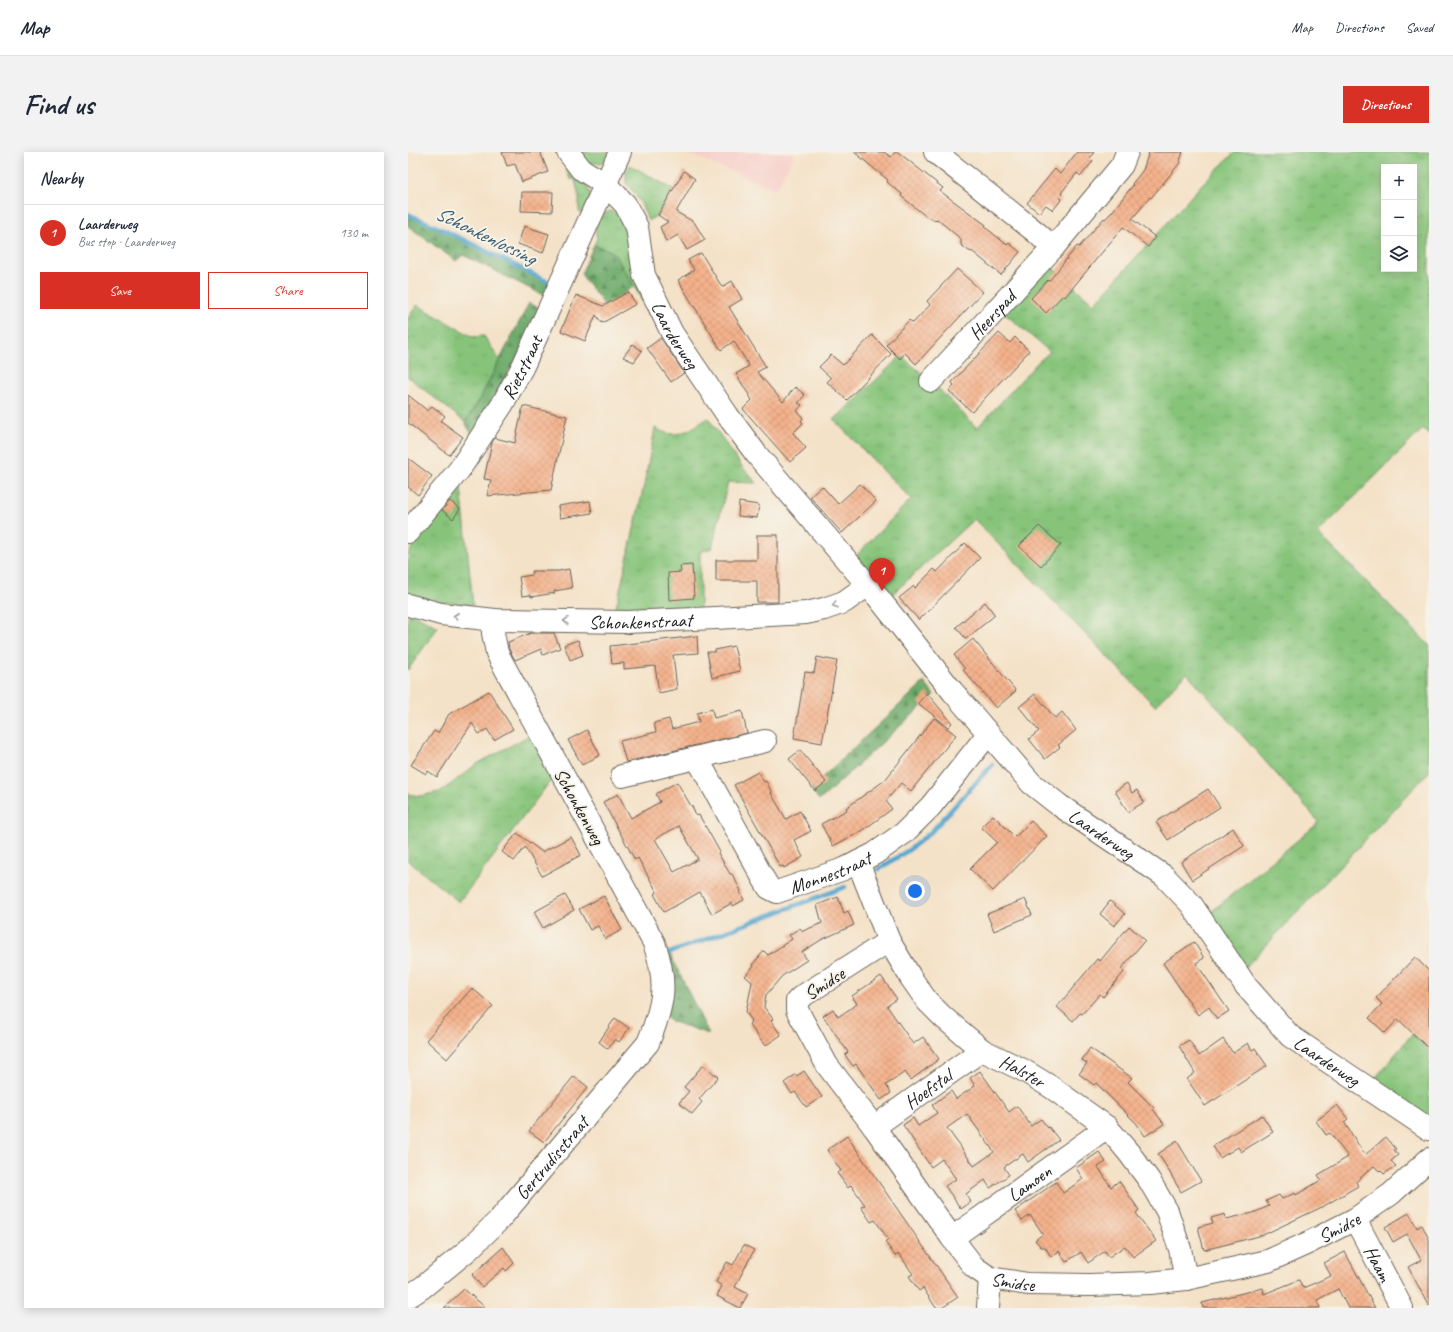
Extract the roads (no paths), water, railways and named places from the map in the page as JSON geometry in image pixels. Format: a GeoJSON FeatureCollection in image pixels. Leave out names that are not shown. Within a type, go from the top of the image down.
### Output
{"type":"FeatureCollection","features":[{"type":"Feature","properties":{"kind":"street","name":"Laarderweg"},"geometry":{"type":"LineString","coordinates":[[568,152],[581,169],[605,184],[625,204],[637,227],[644,275],[676,339],[728,416],[753,450],[868,585],[953,692],[1031,783],[1164,876],[1191,904],[1246,986],[1290,1036],[1429,1129]]}},
{"type":"Feature","properties":{"kind":"street","name":"Rietstraat"},"geometry":{"type":"LineString","coordinates":[[408,532],[459,470],[502,405],[523,366],[563,281],[620,152]]}},
{"type":"Feature","properties":{"kind":"street","name":"Heerspad"},"geometry":{"type":"LineString","coordinates":[[931,381],[1053,248],[1122,165],[1127,152]]}},
{"type":"Feature","properties":{"kind":"street"},"geometry":{"type":"LineString","coordinates":[[939,153],[1037,233],[1053,248]]}},
{"type":"Feature","properties":{"kind":"street","name":"Schonkenstraat"},"geometry":{"type":"LineString","coordinates":[[408,606],[441,614],[495,620],[627,622],[716,618],[806,613],[844,602],[868,585]]}},
{"type":"Feature","properties":{"kind":"street","name":"Schonkenweg"},"geometry":{"type":"LineString","coordinates":[[495,620],[493,633],[497,653],[654,943],[662,971],[663,995]]}},
{"type":"Feature","properties":{"kind":"street","name":"Monnestraat"},"geometry":{"type":"LineString","coordinates":[[697,758],[769,888],[777,892],[844,869],[874,854],[904,833],[931,806],[988,734]]}},
{"type":"Feature","properties":{"kind":"street"},"geometry":{"type":"LineString","coordinates":[[622,776],[765,741]]}},
{"type":"Feature","properties":{"kind":"street","name":"Halster"},"geometry":{"type":"LineString","coordinates":[[858,862],[889,941],[910,978],[927,1002],[982,1050],[1023,1070],[1051,1087],[1107,1127],[1149,1180],[1167,1211],[1180,1249],[1186,1279]]}},
{"type":"Feature","properties":{"kind":"street","name":"Smidse"},"geometry":{"type":"LineString","coordinates":[[889,941],[801,997],[797,1001],[796,1010],[827,1065],[874,1127],[952,1238],[974,1267],[990,1278],[1028,1284],[1089,1285],[1150,1283],[1186,1279],[1268,1261],[1355,1219],[1391,1194],[1429,1159]]}},
{"type":"Feature","properties":{"kind":"street","name":"Gertrudisstraat"},"geometry":{"type":"LineString","coordinates":[[408,1297],[423,1287],[468,1250],[499,1220],[648,1043],[656,1023],[663,995]]}},
{"type":"Feature","properties":{"kind":"street","name":"Hoefstal"},"geometry":{"type":"LineString","coordinates":[[874,1127],[982,1050]]}},
{"type":"Feature","properties":{"kind":"street","name":"Lamoen"},"geometry":{"type":"LineString","coordinates":[[952,1238],[1107,1127]]}},
{"type":"Feature","properties":{"kind":"street","name":"Haam"},"geometry":{"type":"LineString","coordinates":[[1355,1219],[1402,1308]]}},
{"type":"Feature","properties":{"kind":"street"},"geometry":{"type":"LineString","coordinates":[[988,1308],[990,1278]]}},
{"type":"Feature","properties":{"kind":"waterway","name":"Schonkenlossing"},"geometry":{"type":"LineString","coordinates":[[408,214],[448,232],[552,284]]}},
{"type":"Feature","properties":{"kind":"waterway"},"geometry":{"type":"LineString","coordinates":[[879,869],[910,849],[931,832],[992,765]]}},
{"type":"Feature","properties":{"kind":"waterway"},"geometry":{"type":"LineString","coordinates":[[669,953],[845,887]]}},
{"type":"Feature","properties":{"kind":"place","name":"Laarderweg"},"geometry":{"type":"Point","coordinates":[882,591]}}]}
